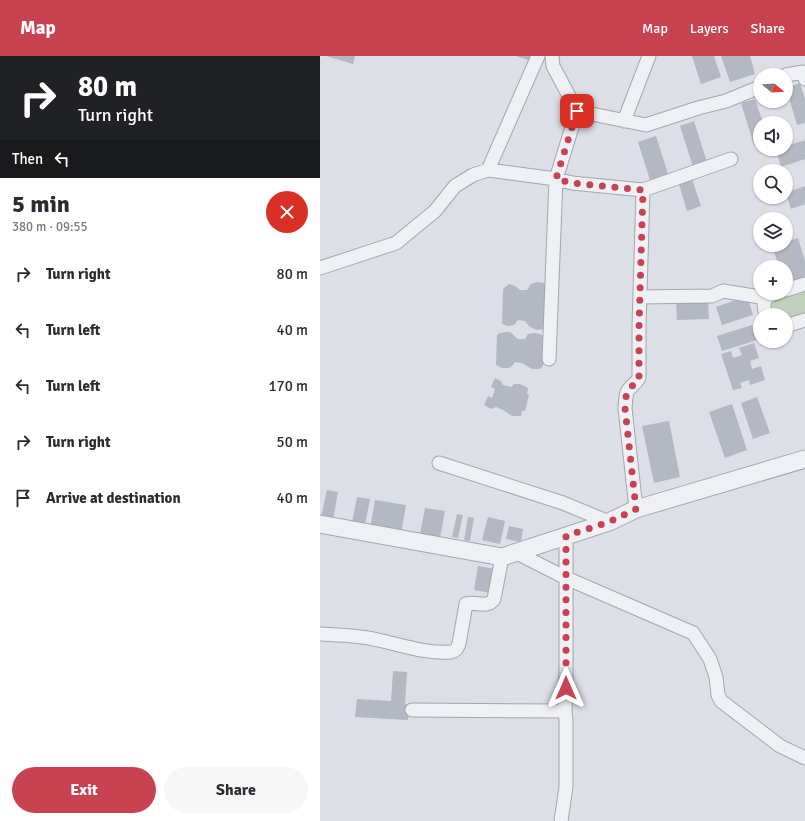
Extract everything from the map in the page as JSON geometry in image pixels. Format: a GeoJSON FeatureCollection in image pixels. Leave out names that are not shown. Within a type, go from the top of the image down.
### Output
{"type":"FeatureCollection","features":[{"type":"Feature","properties":{"kind":"street"},"geometry":{"type":"LineString","coordinates":[[488,170],[538,56]]}},
{"type":"Feature","properties":{"kind":"street"},"geometry":{"type":"LineString","coordinates":[[549,358],[556,179],[577,111],[553,66],[552,56]]}},
{"type":"Feature","properties":{"kind":"street"},"geometry":{"type":"LineString","coordinates":[[624,121],[649,56]]}},
{"type":"Feature","properties":{"kind":"street"},"geometry":{"type":"LineString","coordinates":[[793,75],[804,74]]}},
{"type":"Feature","properties":{"kind":"street"},"geometry":{"type":"LineString","coordinates":[[577,111],[646,125],[698,108],[726,102],[753,90]]}},
{"type":"Feature","properties":{"kind":"street"},"geometry":{"type":"LineString","coordinates":[[322,267],[396,243],[435,211],[455,186],[473,175],[488,170],[556,179],[572,183],[643,190],[731,159]]}},
{"type":"Feature","properties":{"kind":"street"},"geometry":{"type":"LineString","coordinates":[[636,509],[625,408],[628,389],[635,384],[639,378],[643,190]]}},
{"type":"Feature","properties":{"kind":"street"},"geometry":{"type":"LineString","coordinates":[[793,288],[805,284]]}},
{"type":"Feature","properties":{"kind":"street"},"geometry":{"type":"LineString","coordinates":[[640,297],[712,296],[723,291],[753,294]]}},
{"type":"Feature","properties":{"kind":"street"},"geometry":{"type":"LineString","coordinates":[[793,324],[805,320]]}},
{"type":"Feature","properties":{"kind":"street"},"geometry":{"type":"LineString","coordinates":[[508,554],[609,522],[636,509],[805,459]]}},
{"type":"Feature","properties":{"kind":"street"},"geometry":{"type":"LineString","coordinates":[[439,463],[563,503],[609,522]]}},
{"type":"Feature","properties":{"kind":"street"},"geometry":{"type":"LineString","coordinates":[[320,524],[508,554],[692,633],[710,659],[716,677],[718,695],[721,700],[734,712],[780,746],[805,758]]}},
{"type":"Feature","properties":{"kind":"street"},"geometry":{"type":"LineString","coordinates":[[561,821],[566,787],[566,536]]}},
{"type":"Feature","properties":{"kind":"street"},"geometry":{"type":"LineString","coordinates":[[320,634],[350,636],[377,640],[398,646],[430,651],[452,652],[456,650],[459,644],[466,604],[491,603],[494,599],[508,554]]}},
{"type":"Feature","properties":{"kind":"street"},"geometry":{"type":"LineString","coordinates":[[412,710],[565,711]]}},
{"type":"Feature","properties":{"kind":"green space"},"geometry":{"type":"Polygon","coordinates":[[[805,282],[805,313],[793,317],[793,308],[768,308],[770,300],[793,300],[793,287],[805,282]]]}},
{"type":"Feature","properties":{"kind":"building"},"geometry":{"type":"Polygon","coordinates":[[[326,56],[355,56],[353,64],[326,56]]]}},
{"type":"Feature","properties":{"kind":"building"},"geometry":{"type":"Polygon","coordinates":[[[516,56],[532,56],[531,61],[516,56]]]}},
{"type":"Feature","properties":{"kind":"building"},"geometry":{"type":"Polygon","coordinates":[[[692,56],[714,56],[721,77],[701,84],[692,56]]]}},
{"type":"Feature","properties":{"kind":"building"},"geometry":{"type":"Polygon","coordinates":[[[721,56],[750,56],[753,68],[753,75],[730,82],[721,56]]]}},
{"type":"Feature","properties":{"kind":"building"},"geometry":{"type":"Polygon","coordinates":[[[800,83],[805,99],[805,123],[797,125],[792,108],[793,86],[800,83]]]}},
{"type":"Feature","properties":{"kind":"building"},"geometry":{"type":"Polygon","coordinates":[[[753,100],[753,108],[758,108],[761,116],[753,116],[753,142],[741,103],[753,100]]]}},
{"type":"Feature","properties":{"kind":"building"},"geometry":{"type":"Polygon","coordinates":[[[694,121],[707,162],[693,167],[680,126],[694,121]]]}},
{"type":"Feature","properties":{"kind":"building"},"geometry":{"type":"Polygon","coordinates":[[[656,136],[668,174],[650,180],[638,142],[656,136]]]}},
{"type":"Feature","properties":{"kind":"building"},"geometry":{"type":"Polygon","coordinates":[[[805,140],[805,159],[790,164],[780,164],[778,156],[793,156],[793,144],[805,140]]]}},
{"type":"Feature","properties":{"kind":"building"},"geometry":{"type":"Polygon","coordinates":[[[691,176],[701,206],[687,211],[678,181],[691,176]]]}},
{"type":"Feature","properties":{"kind":"building"},"geometry":{"type":"Polygon","coordinates":[[[805,186],[805,204],[791,209],[789,204],[793,204],[793,190],[805,186]]]}},
{"type":"Feature","properties":{"kind":"building"},"geometry":{"type":"Polygon","coordinates":[[[798,238],[805,261],[805,281],[793,285],[793,260],[777,260],[774,252],[793,252],[793,240],[798,238]]]}},
{"type":"Feature","properties":{"kind":"building"},"geometry":{"type":"Polygon","coordinates":[[[537,282],[545,283],[549,290],[545,329],[537,330],[530,327],[525,321],[518,320],[514,325],[508,326],[502,324],[503,289],[509,284],[520,290],[527,290],[531,284],[537,282]]]}},
{"type":"Feature","properties":{"kind":"building"},"geometry":{"type":"Polygon","coordinates":[[[747,296],[753,315],[722,325],[716,307],[747,296]]]}},
{"type":"Feature","properties":{"kind":"building"},"geometry":{"type":"Polygon","coordinates":[[[708,300],[709,319],[677,320],[676,301],[708,300]]]}},
{"type":"Feature","properties":{"kind":"building"},"geometry":{"type":"Polygon","coordinates":[[[752,325],[753,328],[753,341],[722,351],[717,336],[752,325]]]}},
{"type":"Feature","properties":{"kind":"building"},"geometry":{"type":"Polygon","coordinates":[[[510,332],[518,339],[525,339],[528,334],[534,333],[545,337],[543,366],[540,369],[532,369],[522,363],[515,362],[509,368],[502,368],[496,365],[497,335],[510,332]]]}},
{"type":"Feature","properties":{"kind":"building"},"geometry":{"type":"Polygon","coordinates":[[[753,343],[753,348],[756,348],[759,358],[750,361],[752,369],[761,366],[765,380],[750,385],[749,380],[740,383],[742,388],[733,390],[721,354],[731,351],[733,358],[742,355],[739,348],[753,343]]]}},
{"type":"Feature","properties":{"kind":"building"},"geometry":{"type":"Polygon","coordinates":[[[495,378],[501,381],[503,385],[511,387],[514,384],[520,384],[528,388],[527,394],[529,395],[525,411],[522,411],[521,416],[512,416],[496,407],[491,409],[484,405],[488,396],[492,398],[495,389],[491,387],[495,378]]]}},
{"type":"Feature","properties":{"kind":"building"},"geometry":{"type":"Polygon","coordinates":[[[757,397],[770,433],[753,439],[741,403],[757,397]]]}},
{"type":"Feature","properties":{"kind":"building"},"geometry":{"type":"Polygon","coordinates":[[[732,404],[747,450],[725,458],[709,412],[732,404]]]}},
{"type":"Feature","properties":{"kind":"building"},"geometry":{"type":"Polygon","coordinates":[[[669,421],[680,477],[654,483],[642,426],[669,421]]]}},
{"type":"Feature","properties":{"kind":"building"},"geometry":{"type":"Polygon","coordinates":[[[327,490],[338,492],[333,520],[321,517],[327,490]]]}},
{"type":"Feature","properties":{"kind":"building"},"geometry":{"type":"Polygon","coordinates":[[[357,497],[370,499],[365,525],[352,523],[357,497]]]}},
{"type":"Feature","properties":{"kind":"building"},"geometry":{"type":"Polygon","coordinates":[[[375,500],[406,505],[401,534],[370,529],[375,500]]]}},
{"type":"Feature","properties":{"kind":"building"},"geometry":{"type":"Polygon","coordinates":[[[425,508],[445,511],[440,538],[420,534],[425,508]]]}},
{"type":"Feature","properties":{"kind":"building"},"geometry":{"type":"Polygon","coordinates":[[[457,514],[463,515],[458,538],[452,537],[457,514]]]}},
{"type":"Feature","properties":{"kind":"building"},"geometry":{"type":"Polygon","coordinates":[[[468,517],[474,518],[470,541],[464,540],[468,517]]]}},
{"type":"Feature","properties":{"kind":"building"},"geometry":{"type":"Polygon","coordinates":[[[488,517],[505,521],[500,544],[482,540],[488,517]]]}},
{"type":"Feature","properties":{"kind":"building"},"geometry":{"type":"Polygon","coordinates":[[[509,526],[523,529],[521,542],[506,539],[509,526]]]}},
{"type":"Feature","properties":{"kind":"building"},"geometry":{"type":"Polygon","coordinates":[[[478,566],[495,569],[491,593],[474,590],[478,566]]]}},
{"type":"Feature","properties":{"kind":"building"},"geometry":{"type":"Polygon","coordinates":[[[393,671],[407,672],[405,704],[409,704],[408,720],[355,717],[357,699],[391,701],[393,671]]]}},
{"type":"Feature","properties":{"kind":"route"},"geometry":{"type":"LineString","coordinates":[[566,688],[566,536],[609,522],[636,509],[625,408],[628,389],[635,384],[639,378],[643,190],[572,183],[556,179],[577,111]]}}]}
